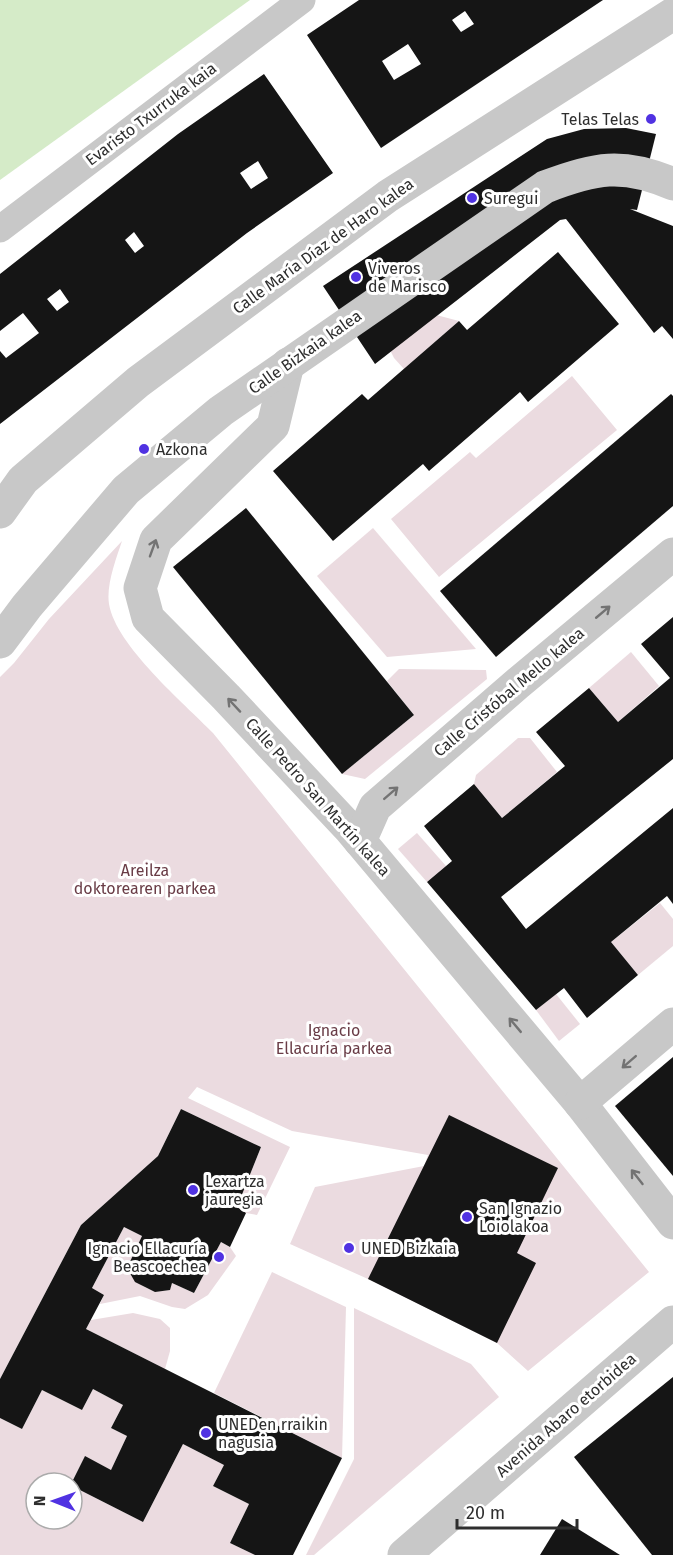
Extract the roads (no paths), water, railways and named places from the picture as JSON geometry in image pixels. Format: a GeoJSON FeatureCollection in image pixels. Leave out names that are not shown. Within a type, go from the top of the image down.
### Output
{"type":"FeatureCollection","features":[{"type":"Feature","properties":{"kind":"street","name":"Evaristo Txurruka kaia"},"geometry":{"type":"LineString","coordinates":[[0,229],[302,0]]}},
{"type":"Feature","properties":{"kind":"street","name":"Calle María Díaz de Haro kalea"},"geometry":{"type":"LineString","coordinates":[[0,512],[23,480],[138,382],[388,196],[673,14]]}},
{"type":"Feature","properties":{"kind":"street","name":"Calle Bizkaia kalea"},"geometry":{"type":"LineString","coordinates":[[0,642],[27,606],[126,490],[221,411],[545,187],[589,171],[614,170],[648,173],[673,184]]}},
{"type":"Feature","properties":{"kind":"street","name":"Calle Pedro San Martín kalea"},"geometry":{"type":"LineString","coordinates":[[288,364],[273,426],[156,540],[140,588],[148,618],[226,697],[360,841],[580,1103],[673,1223]]}},
{"type":"Feature","properties":{"kind":"street","name":"Calle Cristóbal Mello kalea"},"geometry":{"type":"LineString","coordinates":[[360,841],[375,807],[517,684],[673,554]]}},
{"type":"Feature","properties":{"kind":"street"},"geometry":{"type":"LineString","coordinates":[[580,1103],[673,1024]]}},
{"type":"Feature","properties":{"kind":"street","name":"Avenida Abaro etorbidea"},"geometry":{"type":"LineString","coordinates":[[404,1555],[673,1322]]}},
{"type":"Feature","properties":{"kind":"place","name":"Telas Telas"},"geometry":{"type":"Point","coordinates":[651,119]}},
{"type":"Feature","properties":{"kind":"place","name":"Suregui"},"geometry":{"type":"Point","coordinates":[472,198]}},
{"type":"Feature","properties":{"kind":"place","name":"Viveros de Marisco"},"geometry":{"type":"Point","coordinates":[356,277]}},
{"type":"Feature","properties":{"kind":"place","name":"Azkona"},"geometry":{"type":"Point","coordinates":[144,449]}},
{"type":"Feature","properties":{"kind":"place","name":"Lexartza jauregia"},"geometry":{"type":"Point","coordinates":[193,1190]}},
{"type":"Feature","properties":{"kind":"place","name":"San Ignazio Loiolakoa"},"geometry":{"type":"Point","coordinates":[467,1217]}},
{"type":"Feature","properties":{"kind":"place","name":"UNED Bizkaia"},"geometry":{"type":"Point","coordinates":[349,1248]}},
{"type":"Feature","properties":{"kind":"place","name":"Ignacio Ellacuría Beascoechea"},"geometry":{"type":"Point","coordinates":[219,1257]}},
{"type":"Feature","properties":{"kind":"place","name":"UNEDen rraikin nagusia"},"geometry":{"type":"Point","coordinates":[206,1433]}},
{"type":"Feature","properties":{"kind":"park label","name":"Areilza doktorearen parkea"},"geometry":{"type":"Point","coordinates":[145,879]}},
{"type":"Feature","properties":{"kind":"park label","name":"Ignacio Ellacuría parkea"},"geometry":{"type":"Point","coordinates":[334,1039]}}]}
